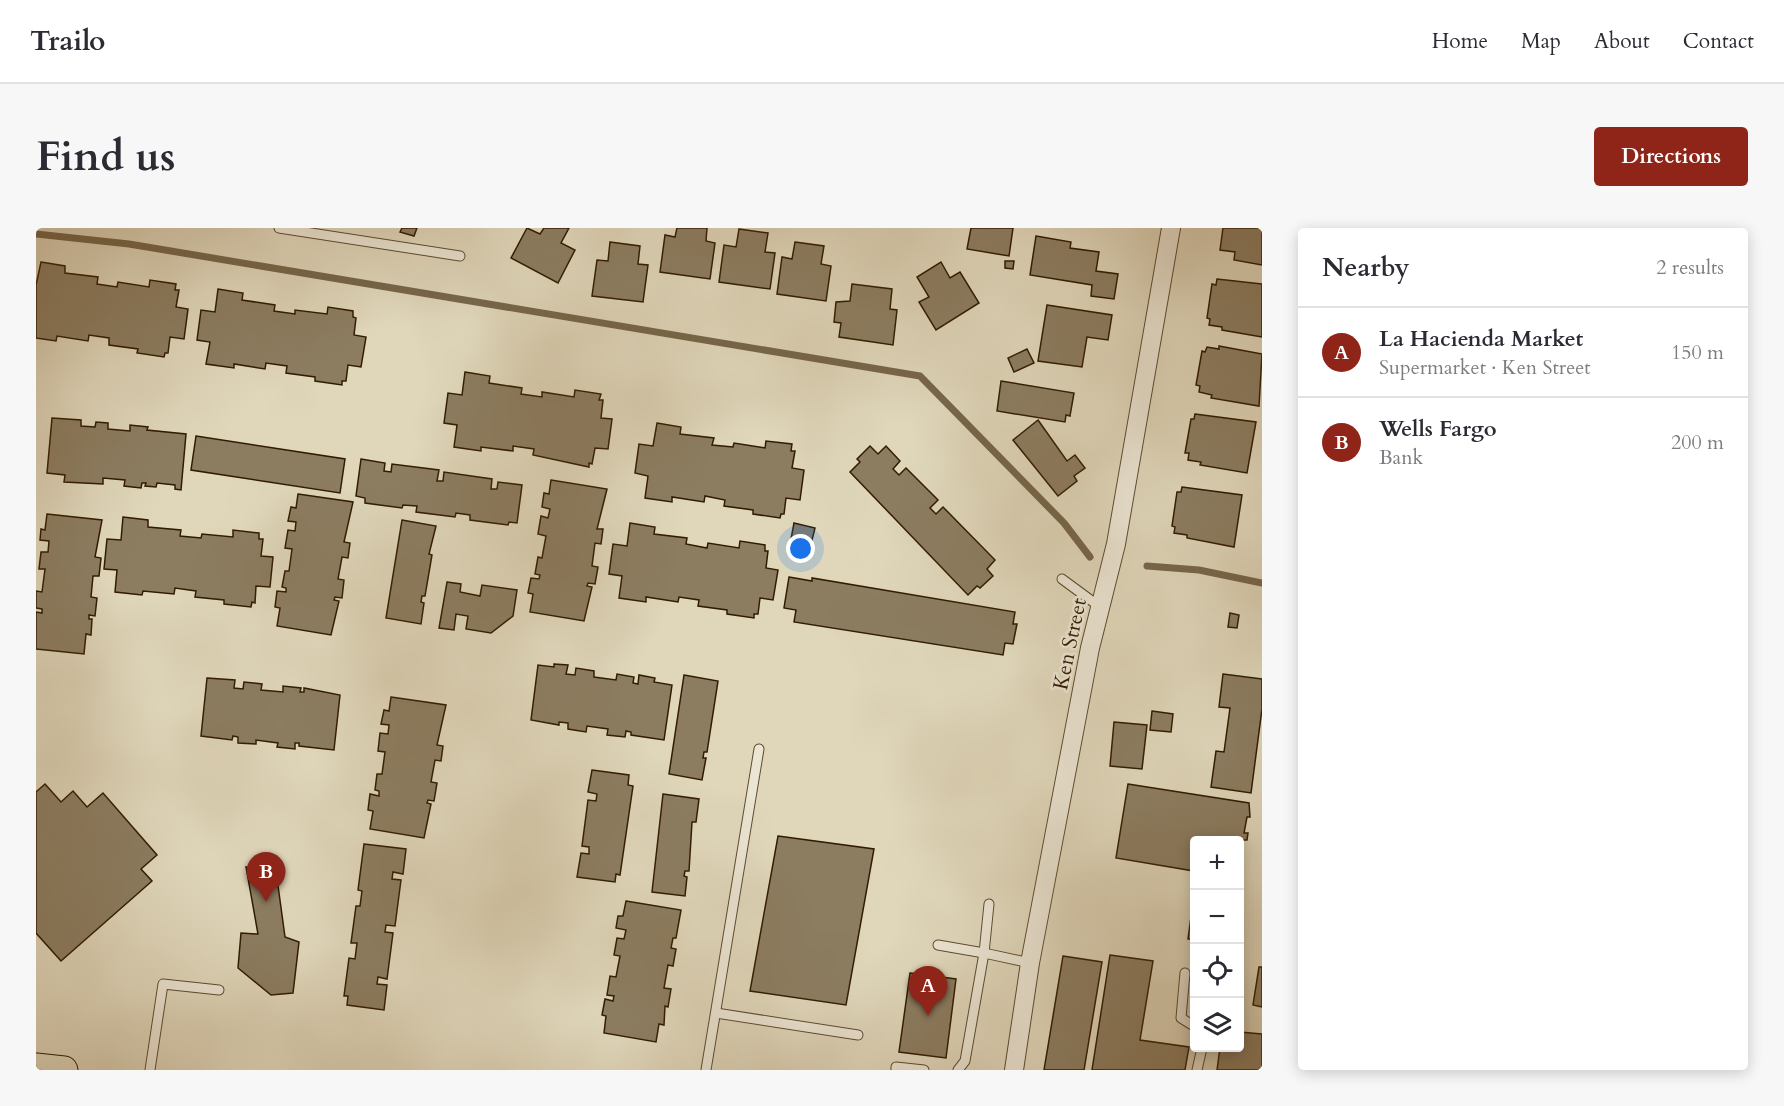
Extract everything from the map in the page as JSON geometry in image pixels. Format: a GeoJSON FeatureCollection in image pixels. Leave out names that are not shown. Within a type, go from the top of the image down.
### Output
{"type":"FeatureCollection","features":[{"type":"Feature","properties":{"kind":"main road"},"geometry":{"type":"LineString","coordinates":[[36,1067],[64,1070]]}},
{"type":"Feature","properties":{"kind":"street","name":"Ken Street"},"geometry":{"type":"LineString","coordinates":[[1014,1070],[1030,963],[1100,607],[1116,544],[1171,228]]}},
{"type":"Feature","properties":{"kind":"lane"},"geometry":{"type":"LineString","coordinates":[[279,228],[460,256]]}},
{"type":"Feature","properties":{"kind":"lane"},"geometry":{"type":"LineString","coordinates":[[352,239],[356,228]]}},
{"type":"Feature","properties":{"kind":"lane"},"geometry":{"type":"LineString","coordinates":[[1062,579],[1100,607]]}},
{"type":"Feature","properties":{"kind":"lane"},"geometry":{"type":"LineString","coordinates":[[706,1070],[759,749]]}},
{"type":"Feature","properties":{"kind":"lane"},"geometry":{"type":"LineString","coordinates":[[958,1070],[964,1061],[984,953],[989,904]]}},
{"type":"Feature","properties":{"kind":"lane"},"geometry":{"type":"LineString","coordinates":[[938,945],[1030,963]]}},
{"type":"Feature","properties":{"kind":"lane"},"geometry":{"type":"LineString","coordinates":[[1185,973],[1181,1018],[1190,1024]]}},
{"type":"Feature","properties":{"kind":"lane"},"geometry":{"type":"LineString","coordinates":[[150,1070],[163,984],[219,990]]}},
{"type":"Feature","properties":{"kind":"lane"},"geometry":{"type":"LineString","coordinates":[[716,1013],[858,1035]]}},
{"type":"Feature","properties":{"kind":"lane"},"geometry":{"type":"LineString","coordinates":[[1197,1070],[1201,1052]]}},
{"type":"Feature","properties":{"kind":"lane"},"geometry":{"type":"LineString","coordinates":[[896,1070],[896,1067],[924,1070]]}},
{"type":"Feature","properties":{"kind":"building"},"geometry":{"type":"Polygon","coordinates":[[[402,228],[417,228],[414,236],[400,232],[402,228]]]}},
{"type":"Feature","properties":{"kind":"building"},"geometry":{"type":"Polygon","coordinates":[[[527,228],[540,234],[544,228],[569,228],[561,243],[575,250],[558,283],[511,258],[527,228]]]}},
{"type":"Feature","properties":{"kind":"building"},"geometry":{"type":"Polygon","coordinates":[[[677,228],[707,228],[706,241],[715,243],[710,279],[660,272],[665,235],[675,237],[677,228]]]}},
{"type":"Feature","properties":{"kind":"building"},"geometry":{"type":"Polygon","coordinates":[[[971,228],[1013,228],[1009,256],[967,249],[971,228]]]}},
{"type":"Feature","properties":{"kind":"building"},"geometry":{"type":"Polygon","coordinates":[[[1223,228],[1262,228],[1262,265],[1234,260],[1235,252],[1220,250],[1223,228]]]}},
{"type":"Feature","properties":{"kind":"building"},"geometry":{"type":"Polygon","coordinates":[[[739,229],[768,233],[765,252],[775,253],[770,289],[719,282],[724,245],[736,247],[739,229]]]}},
{"type":"Feature","properties":{"kind":"building"},"geometry":{"type":"Polygon","coordinates":[[[1036,236],[1071,242],[1070,248],[1099,252],[1096,271],[1118,274],[1114,299],[1091,296],[1092,285],[1030,275],[1036,236]]]}},
{"type":"Feature","properties":{"kind":"building"},"geometry":{"type":"Polygon","coordinates":[[[610,242],[640,246],[638,264],[648,265],[643,302],[592,296],[597,260],[608,261],[610,242]]]}},
{"type":"Feature","properties":{"kind":"building"},"geometry":{"type":"Polygon","coordinates":[[[795,242],[824,246],[821,264],[831,266],[826,301],[777,294],[782,257],[792,259],[795,242]]]}},
{"type":"Feature","properties":{"kind":"building"},"geometry":{"type":"Polygon","coordinates":[[[1005,261],[1014,261],[1013,269],[1005,268],[1005,261]]]}},
{"type":"Feature","properties":{"kind":"building"},"geometry":{"type":"Polygon","coordinates":[[[41,262],[65,266],[65,273],[98,277],[97,284],[117,287],[118,282],[149,287],[150,280],[176,284],[175,290],[179,290],[176,307],[188,309],[184,339],[170,337],[168,353],[165,353],[164,357],[137,353],[138,349],[109,345],[109,338],[89,335],[88,341],[57,336],[56,341],[36,338],[36,285],[41,262]]]}},
{"type":"Feature","properties":{"kind":"building"},"geometry":{"type":"Polygon","coordinates":[[[941,262],[950,278],[960,272],[979,303],[936,330],[919,302],[929,297],[917,277],[941,262]]]}},
{"type":"Feature","properties":{"kind":"building"},"geometry":{"type":"Polygon","coordinates":[[[1217,279],[1262,284],[1262,337],[1222,330],[1222,327],[1209,325],[1210,319],[1207,318],[1212,284],[1216,285],[1217,279]]]}},
{"type":"Feature","properties":{"kind":"building"},"geometry":{"type":"Polygon","coordinates":[[[852,284],[892,289],[890,309],[897,310],[893,345],[839,337],[841,323],[834,322],[836,302],[850,301],[852,284]]]}},
{"type":"Feature","properties":{"kind":"building"},"geometry":{"type":"Polygon","coordinates":[[[218,289],[243,293],[242,300],[275,305],[274,311],[295,314],[295,310],[327,314],[328,307],[353,311],[353,317],[356,318],[354,335],[366,337],[361,367],[348,365],[346,381],[342,381],[342,385],[315,381],[315,377],[286,373],[287,366],[266,363],[265,369],[234,364],[234,368],[206,364],[210,342],[197,340],[201,310],[215,312],[218,289]]]}},
{"type":"Feature","properties":{"kind":"building"},"geometry":{"type":"Polygon","coordinates":[[[1047,305],[1112,315],[1108,340],[1087,337],[1082,367],[1038,361],[1047,305]]]}},
{"type":"Feature","properties":{"kind":"building"},"geometry":{"type":"Polygon","coordinates":[[[1219,346],[1262,354],[1259,406],[1211,398],[1212,395],[1199,392],[1200,386],[1196,385],[1202,351],[1205,352],[1207,347],[1219,349],[1219,346]]]}},
{"type":"Feature","properties":{"kind":"building"},"geometry":{"type":"Polygon","coordinates":[[[1027,349],[1034,363],[1014,372],[1008,358],[1027,349]]]}},
{"type":"Feature","properties":{"kind":"building"},"geometry":{"type":"Polygon","coordinates":[[[465,372],[490,376],[489,383],[522,388],[521,394],[542,397],[542,392],[574,397],[575,390],[601,394],[599,400],[603,400],[601,418],[612,419],[608,449],[595,448],[592,464],[589,463],[589,467],[533,455],[534,449],[513,446],[513,451],[481,447],[481,451],[454,447],[457,425],[444,423],[448,393],[462,395],[465,372]]]}},
{"type":"Feature","properties":{"kind":"building"},"geometry":{"type":"Polygon","coordinates":[[[1001,381],[1074,393],[1070,416],[1066,415],[1065,422],[997,411],[1001,381]]]}},
{"type":"Feature","properties":{"kind":"building"},"geometry":{"type":"Polygon","coordinates":[[[1195,414],[1256,422],[1247,473],[1200,465],[1201,462],[1188,460],[1189,453],[1185,453],[1191,419],[1194,419],[1195,414]]]}},
{"type":"Feature","properties":{"kind":"building"},"geometry":{"type":"Polygon","coordinates":[[[52,418],[81,420],[81,426],[95,427],[96,422],[108,423],[108,429],[130,431],[130,425],[148,427],[147,430],[186,434],[181,490],[175,489],[175,485],[157,483],[156,487],[145,486],[146,483],[142,483],[141,488],[124,486],[125,480],[103,478],[103,484],[64,482],[65,475],[47,473],[52,418]]]}},
{"type":"Feature","properties":{"kind":"building"},"geometry":{"type":"Polygon","coordinates":[[[1038,420],[1067,461],[1075,455],[1085,468],[1074,476],[1077,481],[1058,496],[1013,440],[1038,420]]]}},
{"type":"Feature","properties":{"kind":"building"},"geometry":{"type":"Polygon","coordinates":[[[657,423],[681,427],[680,434],[714,438],[712,445],[733,447],[734,443],[765,448],[766,441],[792,444],[791,451],[795,451],[792,468],[804,470],[800,500],[786,498],[784,514],[781,514],[780,518],[753,514],[753,510],[724,506],[725,500],[705,496],[704,502],[672,497],[672,502],[645,498],[648,476],[635,473],[639,444],[653,446],[657,423]]]}},
{"type":"Feature","properties":{"kind":"building"},"geometry":{"type":"Polygon","coordinates":[[[196,436],[345,459],[340,493],[191,470],[196,436]]]}},
{"type":"Feature","properties":{"kind":"building"},"geometry":{"type":"Polygon","coordinates":[[[870,446],[878,454],[886,446],[900,461],[893,469],[899,475],[906,468],[938,500],[930,508],[936,514],[943,507],[995,560],[987,569],[993,576],[980,588],[977,586],[968,595],[850,472],[860,462],[857,459],[870,446]]]}},
{"type":"Feature","properties":{"kind":"building"},"geometry":{"type":"Polygon","coordinates":[[[361,459],[385,463],[384,471],[391,472],[392,464],[439,470],[437,481],[443,481],[444,472],[492,479],[491,489],[497,489],[498,482],[522,485],[517,523],[509,522],[508,525],[470,520],[470,515],[456,513],[455,517],[416,512],[417,506],[403,505],[402,508],[365,503],[365,498],[356,496],[361,459]]]}},
{"type":"Feature","properties":{"kind":"building"},"geometry":{"type":"Polygon","coordinates":[[[551,480],[607,489],[597,529],[603,529],[601,544],[595,543],[592,566],[598,567],[595,584],[588,583],[587,586],[592,587],[584,621],[530,612],[533,594],[528,593],[531,578],[539,579],[540,575],[535,574],[538,557],[542,558],[546,536],[538,534],[541,516],[548,518],[550,509],[542,507],[544,493],[549,494],[551,480]]]}},
{"type":"Feature","properties":{"kind":"building"},"geometry":{"type":"Polygon","coordinates":[[[1182,487],[1242,495],[1234,547],[1187,538],[1187,535],[1174,533],[1175,527],[1172,526],[1177,492],[1181,492],[1182,487]]]}},
{"type":"Feature","properties":{"kind":"building"},"geometry":{"type":"Polygon","coordinates":[[[298,494],[353,502],[344,542],[350,543],[348,558],[342,557],[338,579],[344,580],[342,598],[335,597],[334,600],[339,601],[331,635],[277,626],[280,608],[275,607],[277,591],[286,592],[286,588],[282,587],[285,571],[289,571],[292,549],[285,548],[288,530],[295,531],[296,522],[288,521],[291,507],[296,508],[298,494]]]}},
{"type":"Feature","properties":{"kind":"building"},"geometry":{"type":"Polygon","coordinates":[[[47,514],[102,520],[95,557],[101,558],[99,576],[93,576],[91,597],[97,598],[95,616],[89,615],[89,619],[92,619],[91,635],[86,634],[84,654],[36,649],[36,612],[42,613],[42,609],[36,608],[36,591],[42,592],[45,569],[39,569],[41,552],[48,552],[49,541],[40,540],[41,529],[45,530],[47,514]]]}},
{"type":"Feature","properties":{"kind":"building"},"geometry":{"type":"Polygon","coordinates":[[[123,517],[148,520],[148,527],[181,530],[180,536],[201,538],[202,534],[233,537],[233,530],[259,533],[259,539],[263,539],[261,556],[273,557],[270,587],[256,586],[255,603],[252,602],[251,607],[224,604],[224,600],[195,597],[196,591],[175,588],[174,594],[143,591],[142,595],[115,592],[117,570],[104,569],[107,539],[121,540],[123,517]]]}},
{"type":"Feature","properties":{"kind":"building"},"geometry":{"type":"Polygon","coordinates":[[[402,520],[436,526],[429,554],[432,555],[425,596],[422,596],[421,602],[424,603],[421,624],[386,618],[402,520]]]}},
{"type":"Feature","properties":{"kind":"building"},"geometry":{"type":"Polygon","coordinates":[[[630,523],[655,527],[654,534],[687,538],[686,544],[707,548],[708,543],[739,548],[740,541],[765,545],[765,551],[768,551],[766,568],[778,570],[773,600],[760,598],[758,614],[754,614],[754,618],[727,614],[727,610],[698,606],[699,600],[679,597],[678,602],[646,597],[646,602],[619,598],[622,576],[609,574],[613,544],[627,546],[630,523]]]}},
{"type":"Feature","properties":{"kind":"building"},"geometry":{"type":"Polygon","coordinates":[[[794,523],[815,528],[811,544],[791,539],[794,523]]]}},
{"type":"Feature","properties":{"kind":"building"},"geometry":{"type":"Polygon","coordinates":[[[789,577],[812,581],[812,578],[1015,612],[1013,624],[1017,624],[1013,644],[1005,643],[1003,655],[794,622],[796,610],[784,608],[789,577]]]}},
{"type":"Feature","properties":{"kind":"building"},"geometry":{"type":"Polygon","coordinates":[[[447,582],[461,584],[460,592],[480,596],[482,585],[517,590],[513,616],[491,633],[466,629],[468,616],[456,614],[454,630],[439,628],[447,582]]]}},
{"type":"Feature","properties":{"kind":"building"},"geometry":{"type":"Polygon","coordinates":[[[1230,613],[1239,615],[1237,628],[1228,627],[1230,613]]]}},
{"type":"Feature","properties":{"kind":"building"},"geometry":{"type":"Polygon","coordinates":[[[554,664],[568,665],[566,674],[575,675],[576,668],[594,671],[594,677],[616,680],[617,674],[634,677],[633,683],[638,684],[639,675],[655,678],[654,682],[672,685],[664,740],[631,735],[631,732],[626,731],[625,737],[607,735],[608,729],[587,726],[586,732],[568,729],[568,723],[559,722],[559,725],[531,720],[538,665],[554,667],[554,664]]]}},
{"type":"Feature","properties":{"kind":"building"},"geometry":{"type":"Polygon","coordinates":[[[1223,674],[1262,679],[1262,709],[1251,793],[1211,787],[1216,751],[1224,752],[1230,708],[1219,707],[1223,674]]]}},
{"type":"Feature","properties":{"kind":"building"},"geometry":{"type":"Polygon","coordinates":[[[684,675],[718,681],[707,752],[704,752],[703,758],[706,758],[702,780],[669,774],[684,675]]]}},
{"type":"Feature","properties":{"kind":"building"},"geometry":{"type":"Polygon","coordinates":[[[207,678],[235,680],[234,688],[243,689],[244,682],[262,684],[261,690],[283,692],[283,686],[301,688],[300,692],[304,692],[304,688],[340,695],[334,750],[299,746],[299,743],[295,743],[295,749],[277,747],[278,743],[256,740],[256,744],[238,743],[238,737],[233,736],[232,740],[201,736],[207,678]]]}},
{"type":"Feature","properties":{"kind":"building"},"geometry":{"type":"Polygon","coordinates":[[[391,697],[446,705],[437,745],[443,746],[441,761],[435,760],[431,782],[437,783],[434,801],[428,800],[427,803],[431,804],[424,838],[370,829],[373,811],[368,810],[370,794],[379,796],[379,791],[375,790],[377,774],[382,774],[385,752],[378,751],[380,733],[388,734],[389,725],[381,724],[384,710],[389,711],[391,697]]]}},
{"type":"Feature","properties":{"kind":"building"},"geometry":{"type":"Polygon","coordinates":[[[1152,711],[1173,714],[1171,732],[1150,730],[1152,711]]]}},
{"type":"Feature","properties":{"kind":"building"},"geometry":{"type":"Polygon","coordinates":[[[1114,722],[1147,725],[1142,769],[1110,766],[1114,722]]]}},
{"type":"Feature","properties":{"kind":"building"},"geometry":{"type":"Polygon","coordinates":[[[592,770],[629,775],[628,785],[633,786],[620,875],[616,874],[615,882],[577,877],[581,853],[589,854],[589,847],[582,846],[588,800],[596,801],[597,794],[588,792],[592,770]]]}},
{"type":"Feature","properties":{"kind":"building"},"geometry":{"type":"Polygon","coordinates":[[[45,784],[61,802],[73,791],[87,807],[103,793],[157,855],[141,869],[152,881],[61,961],[36,933],[36,792],[45,784]]]}},
{"type":"Feature","properties":{"kind":"building"},"geometry":{"type":"Polygon","coordinates":[[[1128,784],[1249,803],[1250,817],[1247,817],[1244,833],[1248,833],[1247,840],[1244,840],[1244,836],[1190,836],[1190,870],[1116,858],[1128,784]]]}},
{"type":"Feature","properties":{"kind":"building"},"geometry":{"type":"Polygon","coordinates":[[[663,794],[699,799],[696,822],[692,822],[689,871],[685,871],[684,876],[687,877],[685,896],[652,892],[663,794]]]}},
{"type":"Feature","properties":{"kind":"building"},"geometry":{"type":"Polygon","coordinates":[[[778,836],[874,849],[846,1005],[750,991],[778,836]]]}},
{"type":"Feature","properties":{"kind":"building"},"geometry":{"type":"Polygon","coordinates":[[[364,844],[406,849],[403,874],[393,872],[392,879],[401,880],[395,926],[386,925],[385,932],[393,933],[387,979],[378,977],[377,984],[387,985],[384,1010],[347,1005],[348,996],[344,996],[349,958],[355,959],[357,943],[351,943],[356,906],[360,906],[362,891],[358,890],[364,844]]]}},
{"type":"Feature","properties":{"kind":"building"},"geometry":{"type":"Polygon","coordinates":[[[246,867],[276,871],[285,937],[299,942],[293,993],[271,995],[238,968],[241,933],[258,934],[246,867]]]}},
{"type":"Feature","properties":{"kind":"building"},"geometry":{"type":"Polygon","coordinates":[[[626,901],[681,910],[676,938],[673,938],[671,948],[676,949],[673,966],[668,965],[664,988],[671,989],[668,1007],[665,1006],[664,1025],[659,1024],[656,1042],[604,1033],[606,1016],[602,1015],[605,999],[613,1001],[614,996],[607,995],[610,976],[616,977],[620,956],[614,955],[617,938],[624,939],[626,930],[616,928],[618,916],[623,916],[626,901]]]}},
{"type":"Feature","properties":{"kind":"building"},"geometry":{"type":"Polygon","coordinates":[[[1110,955],[1153,961],[1140,1040],[1189,1047],[1185,1070],[1092,1070],[1110,955]]]}},
{"type":"Feature","properties":{"kind":"building"},"geometry":{"type":"Polygon","coordinates":[[[1063,956],[1102,962],[1084,1070],[1044,1070],[1063,956]]]}},
{"type":"Feature","properties":{"kind":"building"},"geometry":{"type":"Polygon","coordinates":[[[1259,967],[1262,967],[1262,1007],[1253,1005],[1259,967]]]}},
{"type":"Feature","properties":{"kind":"building"},"geometry":{"type":"Polygon","coordinates":[[[910,973],[956,979],[946,1058],[899,1052],[910,973]]]}},
{"type":"Feature","properties":{"kind":"building"},"geometry":{"type":"Polygon","coordinates":[[[1244,1032],[1262,1034],[1262,1070],[1217,1070],[1219,1052],[1244,1052],[1244,1032]]]}},
{"type":"Feature","properties":{"kind":"waterway"},"geometry":{"type":"LineString","coordinates":[[36,234],[129,244],[920,376],[1064,523],[1090,557]]}},
{"type":"Feature","properties":{"kind":"waterway"},"geometry":{"type":"LineString","coordinates":[[1147,566],[1199,570],[1262,583]]}},
{"type":"Feature","properties":{"kind":"place","name":"Wells Fargo"},"geometry":{"type":"Point","coordinates":[266,902]}},
{"type":"Feature","properties":{"kind":"place","name":"La Hacienda Market"},"geometry":{"type":"Point","coordinates":[928,1016]}}]}
